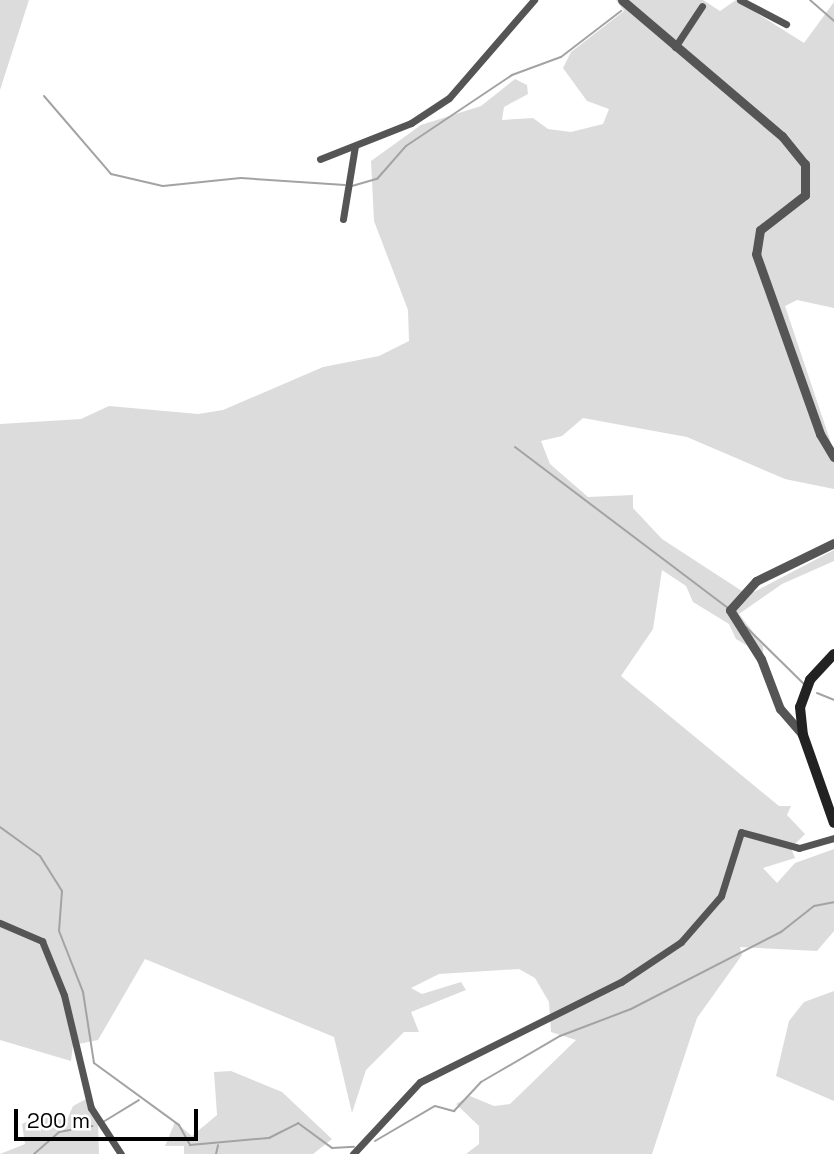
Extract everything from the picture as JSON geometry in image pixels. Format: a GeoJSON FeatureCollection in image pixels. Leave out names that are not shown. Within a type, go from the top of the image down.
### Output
{"type":"FeatureCollection","features":[{"type":"Feature","properties":{"kind":"main road"},"geometry":{"type":"LineString","coordinates":[[834,654],[804,692],[803,735],[834,823]]}},
{"type":"Feature","properties":{"kind":"street"},"geometry":{"type":"LineString","coordinates":[[320,159],[355,146],[449,98],[534,0]]}},
{"type":"Feature","properties":{"kind":"street"},"geometry":{"type":"LineString","coordinates":[[740,0],[786,24]]}},
{"type":"Feature","properties":{"kind":"street"},"geometry":{"type":"LineString","coordinates":[[627,2],[675,47],[782,136],[804,164],[805,195],[760,230],[757,254],[820,434],[834,457]]}},
{"type":"Feature","properties":{"kind":"street"},"geometry":{"type":"LineString","coordinates":[[675,47],[702,6]]}},
{"type":"Feature","properties":{"kind":"street"},"geometry":{"type":"LineString","coordinates":[[343,219],[355,146]]}},
{"type":"Feature","properties":{"kind":"street"},"geometry":{"type":"LineString","coordinates":[[803,735],[780,709],[761,659],[730,610],[756,581],[834,543]]}},
{"type":"Feature","properties":{"kind":"street"},"geometry":{"type":"LineString","coordinates":[[353,1154],[420,1082],[621,982],[681,942],[721,896],[741,832],[799,848],[834,838]]}},
{"type":"Feature","properties":{"kind":"street"},"geometry":{"type":"LineString","coordinates":[[0,922],[42,941],[64,995],[91,1108],[121,1154]]}},
{"type":"Feature","properties":{"kind":"shaded area"},"geometry":{"type":"Polygon","coordinates":[[[0,0],[29,0],[0,90],[0,0]]]}},
{"type":"Feature","properties":{"kind":"shaded area"},"geometry":{"type":"Polygon","coordinates":[[[616,0],[703,0],[720,11],[736,0],[804,43],[834,2],[834,308],[797,300],[785,306],[834,452],[834,489],[785,479],[687,437],[583,418],[562,436],[541,441],[550,464],[588,497],[633,495],[633,508],[662,539],[748,595],[834,550],[834,561],[782,584],[739,614],[763,645],[763,655],[736,639],[729,624],[693,602],[686,586],[662,570],[653,629],[621,676],[779,806],[791,806],[787,815],[805,834],[791,848],[795,858],[763,868],[777,883],[795,863],[834,849],[834,931],[817,951],[740,947],[742,955],[697,1018],[652,1154],[466,1154],[479,1144],[479,1126],[456,1104],[470,1096],[494,1106],[510,1104],[576,1040],[551,1032],[549,1002],[535,978],[519,969],[439,974],[411,988],[422,994],[461,982],[466,990],[411,1012],[419,1032],[404,1032],[366,1070],[352,1113],[334,1037],[145,959],[98,1040],[73,1045],[71,1061],[0,1040],[0,424],[81,419],[109,406],[198,414],[223,410],[323,367],[379,356],[409,341],[408,310],[374,221],[371,161],[421,125],[481,106],[515,79],[527,85],[528,94],[504,107],[502,120],[533,118],[548,129],[571,132],[603,124],[609,109],[587,101],[563,68],[571,52],[624,11],[616,0]]]}},
{"type":"Feature","properties":{"kind":"shaded area"},"geometry":{"type":"Polygon","coordinates":[[[834,991],[834,1101],[776,1076],[789,1021],[804,1002],[834,991]]]}},
{"type":"Feature","properties":{"kind":"shaded area"},"geometry":{"type":"Polygon","coordinates":[[[231,1071],[282,1092],[332,1139],[313,1154],[184,1154],[184,1146],[165,1146],[175,1122],[192,1136],[217,1115],[214,1072],[231,1071]]]}},
{"type":"Feature","properties":{"kind":"shaded area"},"geometry":{"type":"Polygon","coordinates":[[[88,1098],[98,1123],[99,1154],[0,1154],[25,1144],[22,1124],[36,1117],[67,1120],[73,1106],[88,1098]]]}},
{"type":"Feature","properties":{"kind":"waterway"},"geometry":{"type":"LineString","coordinates":[[810,0],[834,21]]}},
{"type":"Feature","properties":{"kind":"waterway"},"geometry":{"type":"LineString","coordinates":[[352,186],[377,179],[406,146],[512,75],[561,57],[621,11]]}},
{"type":"Feature","properties":{"kind":"waterway"},"geometry":{"type":"LineString","coordinates":[[44,96],[111,174],[163,186],[241,178],[345,185]]}},
{"type":"Feature","properties":{"kind":"waterway"},"geometry":{"type":"LineString","coordinates":[[515,447],[728,608]]}},
{"type":"Feature","properties":{"kind":"waterway"},"geometry":{"type":"LineString","coordinates":[[746,627],[805,685]]}},
{"type":"Feature","properties":{"kind":"waterway"},"geometry":{"type":"LineString","coordinates":[[817,693],[834,700]]}},
{"type":"Feature","properties":{"kind":"waterway"},"geometry":{"type":"LineString","coordinates":[[0,827],[40,856],[62,891],[59,931],[83,992],[94,1063],[179,1125],[190,1145],[269,1138],[298,1123],[332,1148],[354,1147]]}},
{"type":"Feature","properties":{"kind":"waterway"},"geometry":{"type":"LineString","coordinates":[[375,1141],[435,1106],[454,1111],[481,1082],[560,1036],[631,1009],[781,932],[814,906],[834,902]]}},
{"type":"Feature","properties":{"kind":"waterway"},"geometry":{"type":"LineString","coordinates":[[103,1122],[139,1100]]}},
{"type":"Feature","properties":{"kind":"waterway"},"geometry":{"type":"LineString","coordinates":[[34,1154],[59,1132],[92,1126]]}},
{"type":"Feature","properties":{"kind":"waterway"},"geometry":{"type":"LineString","coordinates":[[216,1154],[218,1145]]}}]}
